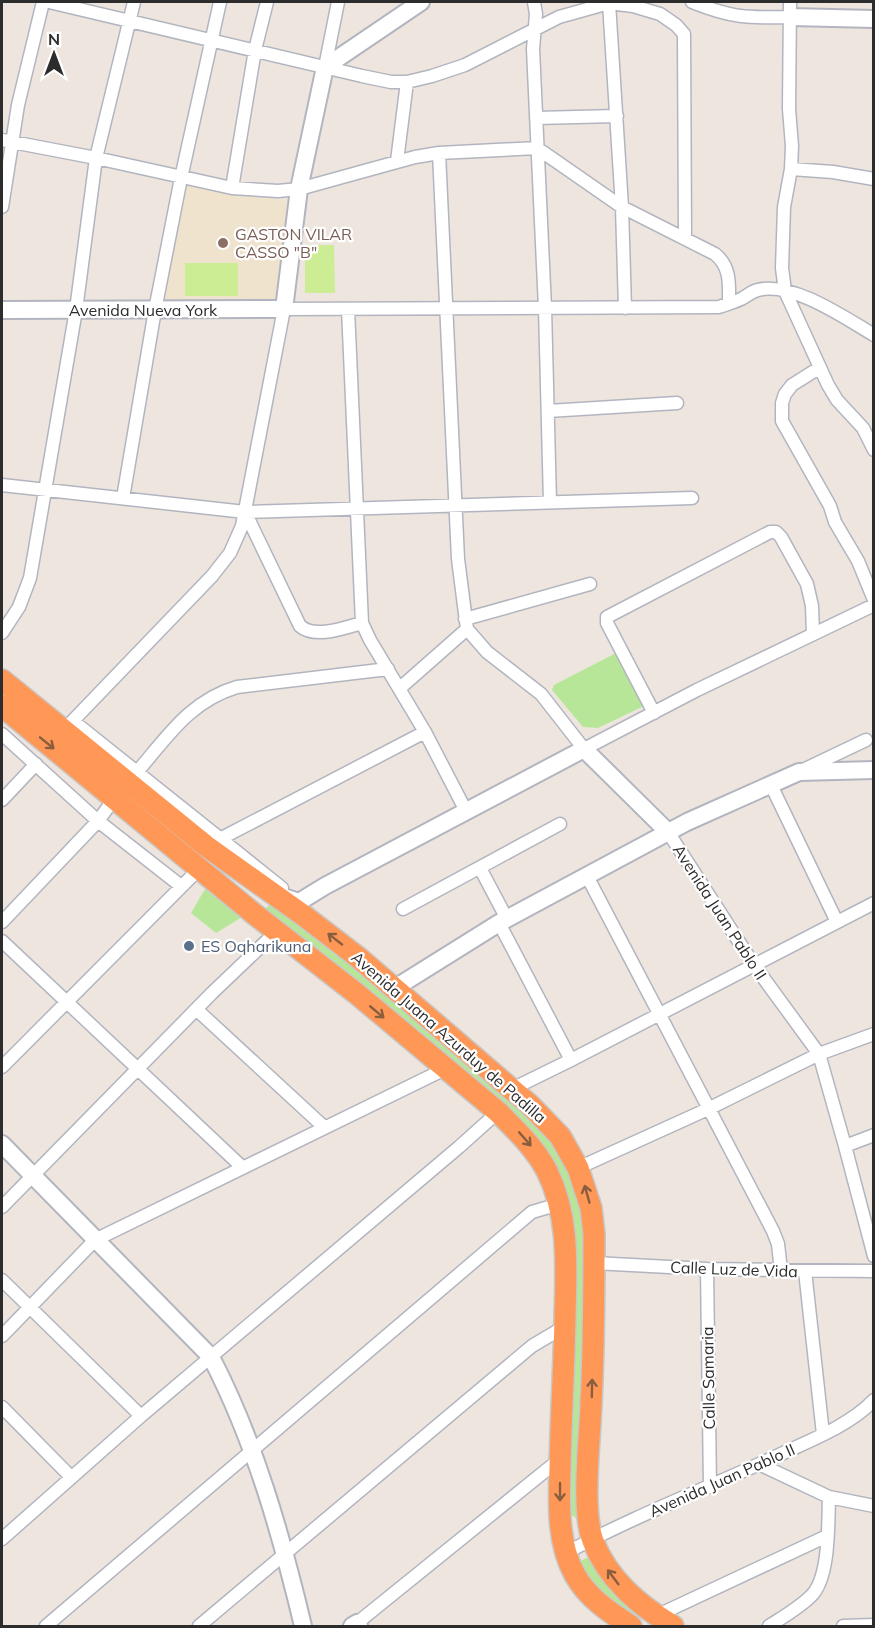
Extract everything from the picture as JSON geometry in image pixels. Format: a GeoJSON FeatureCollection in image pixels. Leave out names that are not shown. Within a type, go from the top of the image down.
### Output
{"type":"FeatureCollection","features":[{"type":"Feature","properties":{"kind":"highway","name":"Avenida Juana Azurduy de Padilla"},"geometry":{"type":"LineString","coordinates":[[2,680],[68,726],[214,842],[230,864],[303,915],[395,988],[512,1089],[560,1137],[578,1168],[591,1208],[594,1263],[588,1516],[592,1539],[610,1573],[657,1623]]}},
{"type":"Feature","properties":{"kind":"highway","name":"Avenida Juana Azurduy de Padilla"},"geometry":{"type":"LineString","coordinates":[[2,706],[276,932],[357,994],[498,1112],[525,1139],[538,1156],[559,1204],[566,1248],[560,1459],[560,1515],[566,1553],[573,1573],[583,1588],[606,1610],[631,1626]]}},
{"type":"Feature","properties":{"kind":"highway"},"geometry":{"type":"LineString","coordinates":[[207,876],[230,864]]}},
{"type":"Feature","properties":{"kind":"highway"},"geometry":{"type":"LineString","coordinates":[[253,913],[271,893]]}},
{"type":"Feature","properties":{"kind":"street"},"geometry":{"type":"LineString","coordinates":[[2,207],[7,141],[43,2]]}},
{"type":"Feature","properties":{"kind":"street"},"geometry":{"type":"LineString","coordinates":[[49,2],[391,82],[407,82],[465,65],[559,17],[609,3],[633,6],[660,14],[684,34],[685,239]]}},
{"type":"Feature","properties":{"kind":"street"},"geometry":{"type":"LineString","coordinates":[[2,633],[26,592],[76,310],[96,158],[134,2]]}},
{"type":"Feature","properties":{"kind":"street"},"geometry":{"type":"LineString","coordinates":[[123,498],[155,309],[220,2]]}},
{"type":"Feature","properties":{"kind":"street"},"geometry":{"type":"LineString","coordinates":[[232,188],[255,50],[267,2]]}},
{"type":"Feature","properties":{"kind":"street"},"geometry":{"type":"LineString","coordinates":[[299,902],[214,842],[137,772],[68,726],[212,576],[230,553],[242,526],[284,309],[299,189],[338,2]]}},
{"type":"Feature","properties":{"kind":"street"},"geometry":{"type":"LineString","coordinates":[[325,67],[421,2]]}},
{"type":"Feature","properties":{"kind":"street"},"geometry":{"type":"LineString","coordinates":[[534,2],[536,27],[533,49],[546,308],[550,502]]}},
{"type":"Feature","properties":{"kind":"street"},"geometry":{"type":"LineString","coordinates":[[692,2],[738,17],[790,9],[873,19]]}},
{"type":"Feature","properties":{"kind":"street"},"geometry":{"type":"LineString","coordinates":[[609,3],[622,207],[625,308]]}},
{"type":"Feature","properties":{"kind":"street"},"geometry":{"type":"LineString","coordinates":[[790,9],[791,169],[784,207],[782,268],[785,291],[819,368],[837,400],[862,428],[873,450]]}},
{"type":"Feature","properties":{"kind":"street"},"geometry":{"type":"LineString","coordinates":[[397,161],[407,82]]}},
{"type":"Feature","properties":{"kind":"street"},"geometry":{"type":"LineString","coordinates":[[536,118],[617,116]]}},
{"type":"Feature","properties":{"kind":"street"},"geometry":{"type":"LineString","coordinates":[[7,141],[232,188],[279,191],[299,189],[397,161],[439,153],[537,148],[622,207],[715,254],[725,264],[729,281],[729,303]]}},
{"type":"Feature","properties":{"kind":"street"},"geometry":{"type":"LineString","coordinates":[[439,153],[458,559],[466,624]]}},
{"type":"Feature","properties":{"kind":"street"},"geometry":{"type":"LineString","coordinates":[[791,169],[834,172],[873,179]]}},
{"type":"Feature","properties":{"kind":"street"},"geometry":{"type":"LineString","coordinates":[[284,309],[719,307],[759,290],[771,289],[816,301],[873,335]]}},
{"type":"Feature","properties":{"kind":"street","name":"Avenida Nueva York"},"geometry":{"type":"LineString","coordinates":[[2,310],[284,309]]}},
{"type":"Feature","properties":{"kind":"street"},"geometry":{"type":"LineString","coordinates":[[348,309],[362,623],[426,732],[466,812]]}},
{"type":"Feature","properties":{"kind":"street"},"geometry":{"type":"LineString","coordinates":[[819,368],[792,385],[785,394],[782,403],[782,421],[858,561],[873,600]]}},
{"type":"Feature","properties":{"kind":"street"},"geometry":{"type":"LineString","coordinates":[[548,411],[677,404]]}},
{"type":"Feature","properties":{"kind":"street"},"geometry":{"type":"LineString","coordinates":[[2,485],[246,512],[692,498]]}},
{"type":"Feature","properties":{"kind":"street"},"geometry":{"type":"LineString","coordinates":[[246,512],[300,626],[307,632],[316,632],[362,623]]}},
{"type":"Feature","properties":{"kind":"street"},"geometry":{"type":"LineString","coordinates":[[654,713],[607,624],[607,617],[770,532],[776,532],[781,537],[807,584],[812,606],[813,634]]}},
{"type":"Feature","properties":{"kind":"street"},"geometry":{"type":"LineString","coordinates":[[400,688],[466,624],[590,584]]}},
{"type":"Feature","properties":{"kind":"street"},"geometry":{"type":"LineString","coordinates":[[271,893],[299,902],[325,886],[654,713],[873,605]]}},
{"type":"Feature","properties":{"kind":"street","name":"Avenida Juan Pablo II"},"geometry":{"type":"LineString","coordinates":[[466,624],[486,652],[541,694],[584,750],[668,832],[754,966],[819,1054],[873,1256]]}},
{"type":"Feature","properties":{"kind":"street"},"geometry":{"type":"LineString","coordinates":[[137,772],[188,713],[221,692],[237,687],[388,669]]}},
{"type":"Feature","properties":{"kind":"street"},"geometry":{"type":"LineString","coordinates":[[214,842],[426,732]]}},
{"type":"Feature","properties":{"kind":"street"},"geometry":{"type":"LineString","coordinates":[[2,735],[98,820],[181,886]]}},
{"type":"Feature","properties":{"kind":"street"},"geometry":{"type":"LineString","coordinates":[[395,988],[503,921],[668,832],[867,740]]}},
{"type":"Feature","properties":{"kind":"street"},"geometry":{"type":"LineString","coordinates":[[2,800],[36,764]]}},
{"type":"Feature","properties":{"kind":"street"},"geometry":{"type":"LineString","coordinates":[[800,772],[873,770]]}},
{"type":"Feature","properties":{"kind":"street"},"geometry":{"type":"LineString","coordinates":[[771,785],[837,922]]}},
{"type":"Feature","properties":{"kind":"street"},"geometry":{"type":"LineString","coordinates":[[2,922],[98,820],[114,799]]}},
{"type":"Feature","properties":{"kind":"street"},"geometry":{"type":"LineString","coordinates":[[403,909],[560,824]]}},
{"type":"Feature","properties":{"kind":"street"},"geometry":{"type":"LineString","coordinates":[[480,868],[503,921],[572,1060]]}},
{"type":"Feature","properties":{"kind":"street"},"geometry":{"type":"LineString","coordinates":[[2,1067],[181,886],[207,876]]}},
{"type":"Feature","properties":{"kind":"street"},"geometry":{"type":"LineString","coordinates":[[587,876],[773,1231],[778,1244],[781,1271]]}},
{"type":"Feature","properties":{"kind":"street"},"geometry":{"type":"LineString","coordinates":[[512,1089],[873,903]]}},
{"type":"Feature","properties":{"kind":"street"},"geometry":{"type":"LineString","coordinates":[[2,1207],[196,1009],[276,932]]}},
{"type":"Feature","properties":{"kind":"street"},"geometry":{"type":"LineString","coordinates":[[2,941],[242,1167]]}},
{"type":"Feature","properties":{"kind":"street"},"geometry":{"type":"LineString","coordinates":[[196,1009],[324,1127]]}},
{"type":"Feature","properties":{"kind":"street"},"geometry":{"type":"LineString","coordinates":[[578,1168],[708,1109],[819,1054],[873,1034]]}},
{"type":"Feature","properties":{"kind":"street"},"geometry":{"type":"LineString","coordinates":[[2,1336],[95,1240],[445,1069]]}},
{"type":"Feature","properties":{"kind":"street"},"geometry":{"type":"LineString","coordinates":[[2,1539],[141,1416],[498,1112]]}},
{"type":"Feature","properties":{"kind":"street"},"geometry":{"type":"LineString","coordinates":[[845,1146],[873,1135]]}},
{"type":"Feature","properties":{"kind":"street"},"geometry":{"type":"LineString","coordinates":[[2,1144],[211,1357],[228,1389],[253,1450],[286,1553],[303,1626]]}},
{"type":"Feature","properties":{"kind":"street"},"geometry":{"type":"LineString","coordinates":[[46,1626],[532,1212],[559,1204]]}},
{"type":"Feature","properties":{"kind":"street","name":"Calle Luz de Vida"},"geometry":{"type":"LineString","coordinates":[[594,1263],[707,1269],[873,1271]]}},
{"type":"Feature","properties":{"kind":"street","name":"Calle Samaria"},"geometry":{"type":"LineString","coordinates":[[707,1269],[710,1487]]}},
{"type":"Feature","properties":{"kind":"street"},"geometry":{"type":"LineString","coordinates":[[805,1271],[823,1434]]}},
{"type":"Feature","properties":{"kind":"street"},"geometry":{"type":"LineString","coordinates":[[2,1280],[141,1416]]}},
{"type":"Feature","properties":{"kind":"street"},"geometry":{"type":"LineString","coordinates":[[199,1626],[532,1346],[564,1327]]}},
{"type":"Feature","properties":{"kind":"street","name":"Avenida Juan Pablo II"},"geometry":{"type":"LineString","coordinates":[[566,1553],[823,1434],[853,1417],[873,1400]]}},
{"type":"Feature","properties":{"kind":"street"},"geometry":{"type":"LineString","coordinates":[[2,1407],[71,1477]]}},
{"type":"Feature","properties":{"kind":"street"},"geometry":{"type":"LineString","coordinates":[[356,1625],[560,1459]]}},
{"type":"Feature","properties":{"kind":"street"},"geometry":{"type":"LineString","coordinates":[[759,1464],[829,1497],[873,1506]]}},
{"type":"Feature","properties":{"kind":"street"},"geometry":{"type":"LineString","coordinates":[[769,1626],[813,1595],[822,1578],[829,1497]]}},
{"type":"Feature","properties":{"kind":"street"},"geometry":{"type":"LineString","coordinates":[[657,1623],[827,1536]]}},
{"type":"Feature","properties":{"kind":"street"},"geometry":{"type":"LineString","coordinates":[[843,1626],[873,1625]]}},
{"type":"Feature","properties":{"kind":"shaded area"},"geometry":{"type":"Polygon","coordinates":[[[194,184],[282,200],[287,204],[289,212],[277,298],[274,301],[166,301],[164,295],[184,189],[194,184]]]}},
{"type":"Feature","properties":{"kind":"green space"},"geometry":{"type":"Polygon","coordinates":[[[305,245],[334,245],[335,293],[305,293],[305,245]]]}},
{"type":"Feature","properties":{"kind":"green space"},"geometry":{"type":"Polygon","coordinates":[[[185,263],[238,263],[238,296],[185,296],[185,263]]]}},
{"type":"Feature","properties":{"kind":"green space"},"geometry":{"type":"Polygon","coordinates":[[[616,653],[644,706],[598,728],[583,727],[552,690],[554,685],[616,653]]]}},
{"type":"Feature","properties":{"kind":"green space"},"geometry":{"type":"Polygon","coordinates":[[[205,889],[242,917],[216,933],[191,913],[205,889]]]}},
{"type":"Feature","properties":{"kind":"green space"},"geometry":{"type":"Polygon","coordinates":[[[270,904],[349,961],[522,1111],[561,1155],[574,1179],[587,1236],[579,1520],[570,1514],[571,1391],[550,1164],[263,912],[270,904]]]}},
{"type":"Feature","properties":{"kind":"green space"},"geometry":{"type":"Polygon","coordinates":[[[586,1558],[591,1559],[636,1611],[635,1614],[632,1616],[605,1599],[579,1566],[586,1558]]]}},
{"type":"Feature","properties":{"kind":"place","name":"GASTON VILAR CASSO \"B\""},"geometry":{"type":"Point","coordinates":[223,243]}},
{"type":"Feature","properties":{"kind":"place","name":"ES Oqharikuna"},"geometry":{"type":"Point","coordinates":[189,946]}}]}
